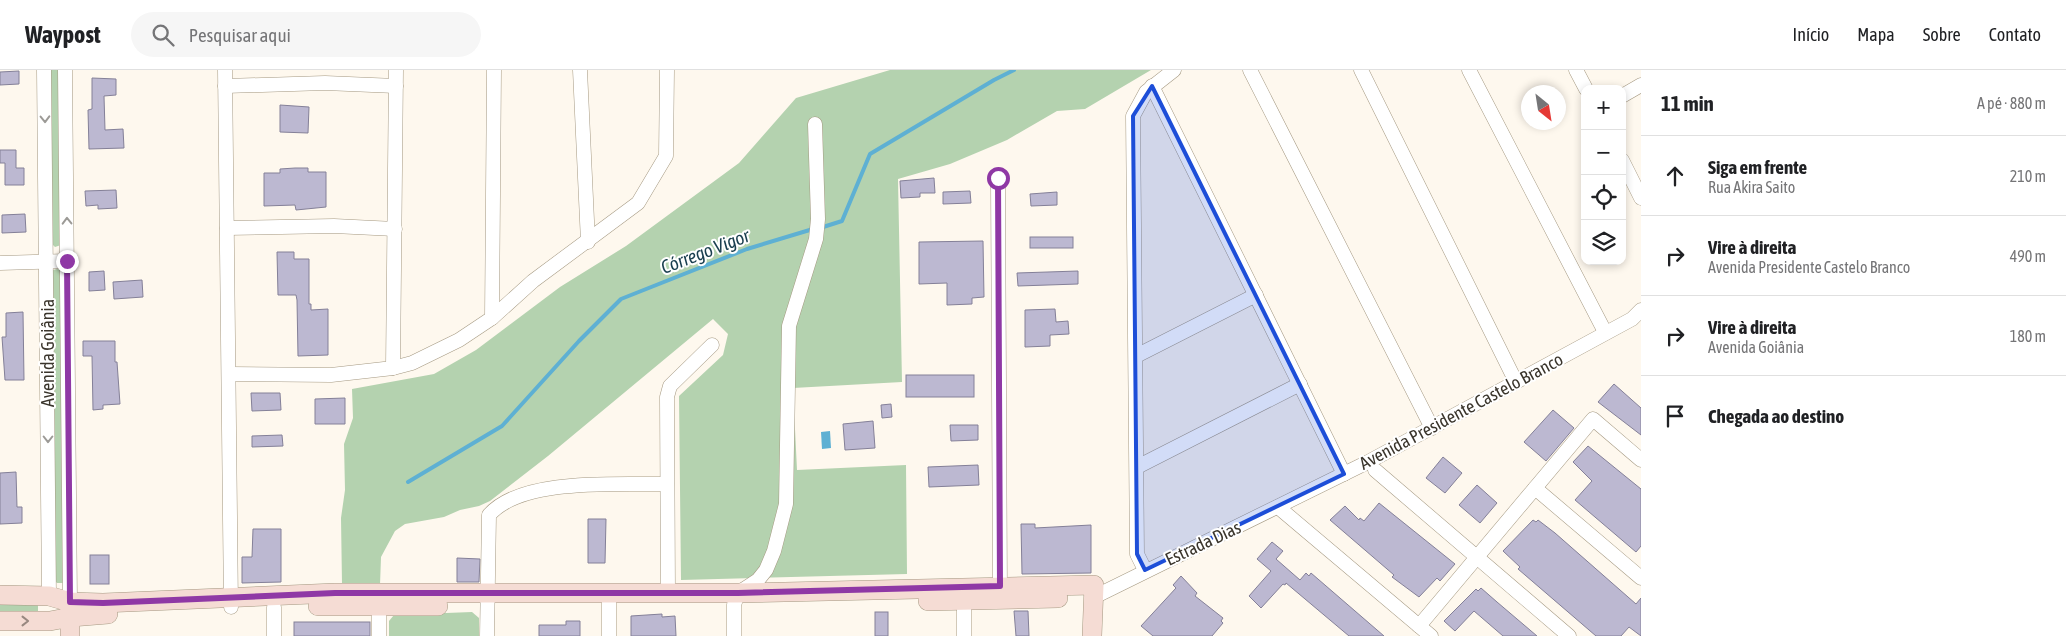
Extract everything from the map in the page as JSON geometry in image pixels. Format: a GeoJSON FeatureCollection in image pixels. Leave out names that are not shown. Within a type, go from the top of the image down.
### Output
{"type":"FeatureCollection","features":[{"type":"Feature","properties":{"kind":"street","name":"Avenida Goiânia"},"geometry":{"type":"LineString","coordinates":[[44,70],[49,629]]}},
{"type":"Feature","properties":{"kind":"street","name":"Avenida Goiânia"},"geometry":{"type":"LineString","coordinates":[[65,70],[70,636]]}},
{"type":"Feature","properties":{"kind":"street"},"geometry":{"type":"LineString","coordinates":[[225,70],[230,374],[231,602]]}},
{"type":"Feature","properties":{"kind":"street"},"geometry":{"type":"LineString","coordinates":[[393,368],[396,70]]}},
{"type":"Feature","properties":{"kind":"street"},"geometry":{"type":"LineString","coordinates":[[492,318],[494,70]]}},
{"type":"Feature","properties":{"kind":"street"},"geometry":{"type":"LineString","coordinates":[[580,70],[588,242]]}},
{"type":"Feature","properties":{"kind":"street"},"geometry":{"type":"LineString","coordinates":[[230,374],[331,375],[393,368],[412,363],[443,348],[492,318],[533,282],[638,203],[666,156],[667,70]]}},
{"type":"Feature","properties":{"kind":"street"},"geometry":{"type":"LineString","coordinates":[[1146,570],[1138,554],[1134,116],[1146,92],[1174,70]]}},
{"type":"Feature","properties":{"kind":"street"},"geometry":{"type":"LineString","coordinates":[[1250,70],[1432,428]]}},
{"type":"Feature","properties":{"kind":"street"},"geometry":{"type":"LineString","coordinates":[[1361,70],[1516,382]]}},
{"type":"Feature","properties":{"kind":"street"},"geometry":{"type":"LineString","coordinates":[[1469,70],[1605,332]]}},
{"type":"Feature","properties":{"kind":"street"},"geometry":{"type":"LineString","coordinates":[[1576,70],[1584,85]]}},
{"type":"Feature","properties":{"kind":"street"},"geometry":{"type":"LineString","coordinates":[[225,86],[325,83],[396,86]]}},
{"type":"Feature","properties":{"kind":"street"},"geometry":{"type":"LineString","coordinates":[[1626,94],[1641,85]]}},
{"type":"Feature","properties":{"kind":"street"},"geometry":{"type":"LineString","coordinates":[[1152,86],[1344,474]]}},
{"type":"Feature","properties":{"kind":"street"},"geometry":{"type":"LineString","coordinates":[[609,598],[668,593],[736,599],[758,580],[766,570],[774,551],[786,504],[789,326],[816,239],[818,219],[815,124]]}},
{"type":"Feature","properties":{"kind":"street"},"geometry":{"type":"LineString","coordinates":[[1626,168],[1641,198]]}},
{"type":"Feature","properties":{"kind":"street"},"geometry":{"type":"LineString","coordinates":[[998,178],[1000,593]]}},
{"type":"Feature","properties":{"kind":"street"},"geometry":{"type":"LineString","coordinates":[[227,228],[334,226],[395,229]]}},
{"type":"Feature","properties":{"kind":"street"},"geometry":{"type":"LineString","coordinates":[[0,263],[67,261]]}},
{"type":"Feature","properties":{"kind":"street"},"geometry":{"type":"LineString","coordinates":[[1136,356],[1256,295]]}},
{"type":"Feature","properties":{"kind":"street","name":"Avenida Presidente Castelo Branco"},"geometry":{"type":"LineString","coordinates":[[1278,507],[1344,474],[1371,465],[1432,428],[1605,332],[1632,319],[1641,310]]}},
{"type":"Feature","properties":{"kind":"street"},"geometry":{"type":"LineString","coordinates":[[668,593],[666,396],[670,386],[712,345]]}},
{"type":"Feature","properties":{"kind":"street"},"geometry":{"type":"LineString","coordinates":[[1137,467],[1300,384]]}},
{"type":"Feature","properties":{"kind":"street"},"geometry":{"type":"LineString","coordinates":[[1419,626],[1593,419],[1641,460]]}},
{"type":"Feature","properties":{"kind":"street"},"geometry":{"type":"LineString","coordinates":[[1371,465],[1569,636]]}},
{"type":"Feature","properties":{"kind":"street"},"geometry":{"type":"LineString","coordinates":[[487,636],[489,515],[507,500],[548,488],[667,484]]}},
{"type":"Feature","properties":{"kind":"street"},"geometry":{"type":"LineString","coordinates":[[1535,488],[1641,578]]}},
{"type":"Feature","properties":{"kind":"street"},"geometry":{"type":"LineString","coordinates":[[1278,507],[1431,636]]}},
{"type":"Feature","properties":{"kind":"street","name":"Estrada Dias"},"geometry":{"type":"LineString","coordinates":[[1094,591],[1146,570],[1278,507]]}},
{"type":"Feature","properties":{"kind":"street"},"geometry":{"type":"LineString","coordinates":[[0,595],[49,596],[71,609],[231,602],[487,598],[736,599],[1094,591],[1092,636]]}},
{"type":"Feature","properties":{"kind":"street"},"geometry":{"type":"LineString","coordinates":[[964,594],[964,636]]}},
{"type":"Feature","properties":{"kind":"street"},"geometry":{"type":"LineString","coordinates":[[609,598],[609,636]]}},
{"type":"Feature","properties":{"kind":"street"},"geometry":{"type":"LineString","coordinates":[[734,636],[736,599]]}},
{"type":"Feature","properties":{"kind":"street"},"geometry":{"type":"LineString","coordinates":[[231,602],[274,607],[379,600]]}},
{"type":"Feature","properties":{"kind":"street"},"geometry":{"type":"LineString","coordinates":[[379,600],[379,636]]}},
{"type":"Feature","properties":{"kind":"street"},"geometry":{"type":"LineString","coordinates":[[274,607],[274,636]]}},
{"type":"Feature","properties":{"kind":"street"},"geometry":{"type":"LineString","coordinates":[[0,621],[49,629],[71,609]]}},
{"type":"Feature","properties":{"kind":"highlighted area"},"geometry":{"type":"Polygon","coordinates":[[[1152,86],[1344,474],[1145,570],[1137,554],[1133,116],[1152,86]]]}},
{"type":"Feature","properties":{"kind":"green space"},"geometry":{"type":"Polygon","coordinates":[[[49,70],[61,70],[61,245],[55,247],[51,243],[49,70]]]}},
{"type":"Feature","properties":{"kind":"green space"},"geometry":{"type":"Polygon","coordinates":[[[890,70],[1151,70],[1085,109],[1057,111],[1007,140],[950,164],[898,179],[902,382],[793,388],[797,470],[906,465],[907,574],[681,580],[679,396],[723,355],[728,334],[713,319],[548,456],[490,501],[444,517],[405,524],[395,531],[381,557],[380,585],[342,584],[341,518],[345,490],[344,444],[353,418],[352,389],[434,374],[476,350],[560,287],[626,246],[739,163],[796,98],[890,70]]]}},
{"type":"Feature","properties":{"kind":"green space"},"geometry":{"type":"Polygon","coordinates":[[[53,270],[61,270],[63,583],[57,583],[54,580],[53,270]]]}},
{"type":"Feature","properties":{"kind":"green space"},"geometry":{"type":"Polygon","coordinates":[[[38,598],[38,613],[0,614],[0,599],[38,598]]]}},
{"type":"Feature","properties":{"kind":"green space"},"geometry":{"type":"Polygon","coordinates":[[[472,612],[479,618],[479,636],[389,636],[389,621],[394,615],[472,612]]]}},
{"type":"Feature","properties":{"kind":"water"},"geometry":{"type":"Polygon","coordinates":[[[830,431],[831,448],[822,449],[821,432],[830,431]]]}},
{"type":"Feature","properties":{"kind":"building"},"geometry":{"type":"Polygon","coordinates":[[[19,71],[19,84],[0,85],[0,72],[19,71]]]}},
{"type":"Feature","properties":{"kind":"building"},"geometry":{"type":"Polygon","coordinates":[[[92,78],[116,79],[116,95],[104,96],[105,130],[123,129],[124,148],[89,149],[88,110],[92,109],[92,78]]]}},
{"type":"Feature","properties":{"kind":"building"},"geometry":{"type":"Polygon","coordinates":[[[280,105],[309,107],[308,133],[280,132],[280,105]]]}},
{"type":"Feature","properties":{"kind":"building"},"geometry":{"type":"Polygon","coordinates":[[[0,150],[16,150],[16,168],[24,168],[24,185],[5,185],[5,163],[0,163],[0,150]]]}},
{"type":"Feature","properties":{"kind":"building"},"geometry":{"type":"Polygon","coordinates":[[[308,168],[308,172],[326,172],[326,207],[296,210],[295,205],[264,206],[264,173],[280,173],[280,169],[308,168]]]}},
{"type":"Feature","properties":{"kind":"building"},"geometry":{"type":"Polygon","coordinates":[[[934,178],[935,193],[920,193],[920,197],[901,198],[900,181],[934,178]]]}},
{"type":"Feature","properties":{"kind":"building"},"geometry":{"type":"Polygon","coordinates":[[[116,190],[117,208],[98,209],[98,205],[86,206],[85,191],[116,190]]]}},
{"type":"Feature","properties":{"kind":"building"},"geometry":{"type":"Polygon","coordinates":[[[970,191],[971,203],[943,204],[943,192],[970,191]]]}},
{"type":"Feature","properties":{"kind":"building"},"geometry":{"type":"Polygon","coordinates":[[[1057,192],[1057,205],[1031,206],[1030,194],[1057,192]]]}},
{"type":"Feature","properties":{"kind":"building"},"geometry":{"type":"Polygon","coordinates":[[[25,214],[26,232],[2,233],[2,215],[25,214]]]}},
{"type":"Feature","properties":{"kind":"building"},"geometry":{"type":"Polygon","coordinates":[[[1030,237],[1073,237],[1073,248],[1030,248],[1030,237]]]}},
{"type":"Feature","properties":{"kind":"building"},"geometry":{"type":"Polygon","coordinates":[[[983,241],[984,297],[972,298],[972,304],[947,305],[947,283],[919,284],[919,242],[983,241]]]}},
{"type":"Feature","properties":{"kind":"building"},"geometry":{"type":"Polygon","coordinates":[[[277,252],[294,252],[294,259],[309,259],[309,304],[311,304],[311,310],[328,309],[328,355],[298,356],[296,295],[278,295],[277,252]]]}},
{"type":"Feature","properties":{"kind":"building"},"geometry":{"type":"Polygon","coordinates":[[[104,271],[105,290],[89,291],[89,272],[104,271]]]}},
{"type":"Feature","properties":{"kind":"building"},"geometry":{"type":"Polygon","coordinates":[[[1078,271],[1078,284],[1018,286],[1017,273],[1078,271]]]}},
{"type":"Feature","properties":{"kind":"building"},"geometry":{"type":"Polygon","coordinates":[[[142,280],[143,297],[114,299],[113,282],[142,280]]]}},
{"type":"Feature","properties":{"kind":"building"},"geometry":{"type":"Polygon","coordinates":[[[1055,309],[1056,322],[1068,321],[1069,334],[1050,335],[1050,346],[1025,347],[1025,310],[1055,309]]]}},
{"type":"Feature","properties":{"kind":"building"},"geometry":{"type":"Polygon","coordinates":[[[23,312],[24,380],[5,380],[2,337],[6,337],[6,313],[23,312]]]}},
{"type":"Feature","properties":{"kind":"building"},"geometry":{"type":"Polygon","coordinates":[[[83,341],[115,341],[115,362],[117,362],[120,404],[103,405],[103,409],[93,410],[92,356],[83,356],[83,341]]]}},
{"type":"Feature","properties":{"kind":"building"},"geometry":{"type":"Polygon","coordinates":[[[906,375],[974,375],[974,397],[906,397],[906,375]]]}},
{"type":"Feature","properties":{"kind":"building"},"geometry":{"type":"Polygon","coordinates":[[[1614,384],[1641,408],[1641,435],[1598,402],[1614,384]]]}},
{"type":"Feature","properties":{"kind":"building"},"geometry":{"type":"Polygon","coordinates":[[[251,393],[280,393],[281,410],[252,411],[251,393]]]}},
{"type":"Feature","properties":{"kind":"building"},"geometry":{"type":"Polygon","coordinates":[[[345,398],[345,424],[315,424],[315,399],[345,398]]]}},
{"type":"Feature","properties":{"kind":"building"},"geometry":{"type":"Polygon","coordinates":[[[891,404],[892,417],[882,418],[881,405],[891,404]]]}},
{"type":"Feature","properties":{"kind":"building"},"geometry":{"type":"Polygon","coordinates":[[[1553,410],[1574,428],[1546,461],[1524,442],[1553,410]]]}},
{"type":"Feature","properties":{"kind":"building"},"geometry":{"type":"Polygon","coordinates":[[[873,421],[875,448],[845,450],[843,424],[873,421]]]}},
{"type":"Feature","properties":{"kind":"building"},"geometry":{"type":"Polygon","coordinates":[[[950,425],[978,425],[978,440],[951,441],[950,425]]]}},
{"type":"Feature","properties":{"kind":"building"},"geometry":{"type":"Polygon","coordinates":[[[282,435],[283,446],[252,447],[252,436],[282,435]]]}},
{"type":"Feature","properties":{"kind":"building"},"geometry":{"type":"Polygon","coordinates":[[[1588,446],[1641,489],[1641,546],[1636,552],[1575,500],[1592,481],[1573,462],[1588,446]]]}},
{"type":"Feature","properties":{"kind":"building"},"geometry":{"type":"Polygon","coordinates":[[[1443,457],[1462,473],[1445,493],[1426,478],[1443,457]]]}},
{"type":"Feature","properties":{"kind":"building"},"geometry":{"type":"Polygon","coordinates":[[[978,465],[979,485],[929,487],[928,467],[978,465]]]}},
{"type":"Feature","properties":{"kind":"building"},"geometry":{"type":"Polygon","coordinates":[[[16,472],[17,507],[22,507],[22,523],[0,524],[0,473],[16,472]]]}},
{"type":"Feature","properties":{"kind":"building"},"geometry":{"type":"Polygon","coordinates":[[[1477,485],[1497,503],[1480,523],[1459,505],[1477,485]]]}},
{"type":"Feature","properties":{"kind":"building"},"geometry":{"type":"Polygon","coordinates":[[[1379,503],[1455,564],[1440,581],[1437,578],[1419,597],[1392,577],[1394,575],[1330,520],[1345,506],[1359,520],[1360,518],[1364,521],[1379,503]]]}},
{"type":"Feature","properties":{"kind":"building"},"geometry":{"type":"Polygon","coordinates":[[[588,519],[606,519],[605,563],[588,563],[588,519]]]}},
{"type":"Feature","properties":{"kind":"building"},"geometry":{"type":"Polygon","coordinates":[[[1533,520],[1536,522],[1538,520],[1555,533],[1636,604],[1641,598],[1641,636],[1629,627],[1621,636],[1596,636],[1518,569],[1520,567],[1503,551],[1533,520]]]}},
{"type":"Feature","properties":{"kind":"building"},"geometry":{"type":"Polygon","coordinates":[[[1021,524],[1035,524],[1035,528],[1091,525],[1091,573],[1022,574],[1021,524]]]}},
{"type":"Feature","properties":{"kind":"building"},"geometry":{"type":"Polygon","coordinates":[[[253,529],[281,529],[281,582],[242,583],[242,557],[252,557],[253,529]]]}},
{"type":"Feature","properties":{"kind":"building"},"geometry":{"type":"Polygon","coordinates":[[[1272,542],[1283,551],[1276,559],[1300,580],[1306,573],[1309,576],[1311,573],[1384,636],[1349,636],[1286,583],[1261,608],[1249,596],[1271,571],[1257,559],[1272,542]]]}},
{"type":"Feature","properties":{"kind":"building"},"geometry":{"type":"Polygon","coordinates":[[[90,555],[109,555],[109,584],[90,584],[90,555]]]}},
{"type":"Feature","properties":{"kind":"building"},"geometry":{"type":"Polygon","coordinates":[[[457,558],[480,559],[479,582],[457,582],[457,558]]]}},
{"type":"Feature","properties":{"kind":"building"},"geometry":{"type":"Polygon","coordinates":[[[1181,576],[1197,593],[1195,596],[1223,618],[1221,621],[1223,623],[1212,636],[1153,636],[1141,626],[1176,588],[1173,585],[1181,576]]]}},
{"type":"Feature","properties":{"kind":"building"},"geometry":{"type":"Polygon","coordinates":[[[1481,588],[1537,636],[1503,636],[1474,611],[1455,631],[1444,621],[1476,589],[1478,591],[1481,588]]]}},
{"type":"Feature","properties":{"kind":"building"},"geometry":{"type":"Polygon","coordinates":[[[1014,611],[1028,611],[1029,636],[1016,636],[1014,611]]]}},
{"type":"Feature","properties":{"kind":"building"},"geometry":{"type":"Polygon","coordinates":[[[875,612],[888,612],[888,636],[875,636],[875,612]]]}},
{"type":"Feature","properties":{"kind":"building"},"geometry":{"type":"Polygon","coordinates":[[[662,614],[662,617],[675,616],[676,636],[631,636],[631,616],[662,614]]]}},
{"type":"Feature","properties":{"kind":"building"},"geometry":{"type":"Polygon","coordinates":[[[566,621],[580,621],[580,636],[539,636],[539,625],[566,625],[566,621]]]}},
{"type":"Feature","properties":{"kind":"building"},"geometry":{"type":"Polygon","coordinates":[[[294,622],[370,622],[370,636],[294,636],[294,622]]]}},
{"type":"Feature","properties":{"kind":"waterway","name":"Córrego Vigor"},"geometry":{"type":"LineString","coordinates":[[820,228],[842,221],[870,154],[1014,70]]}},
{"type":"Feature","properties":{"kind":"waterway","name":"Córrego Vigor"},"geometry":{"type":"LineString","coordinates":[[408,482],[502,426],[579,341],[621,299],[747,249],[813,229]]}},
{"type":"Feature","properties":{"kind":"route"},"geometry":{"type":"LineString","coordinates":[[67,261],[70,602],[153,602],[335,593],[738,593],[1000,586],[998,178]]}}]}
